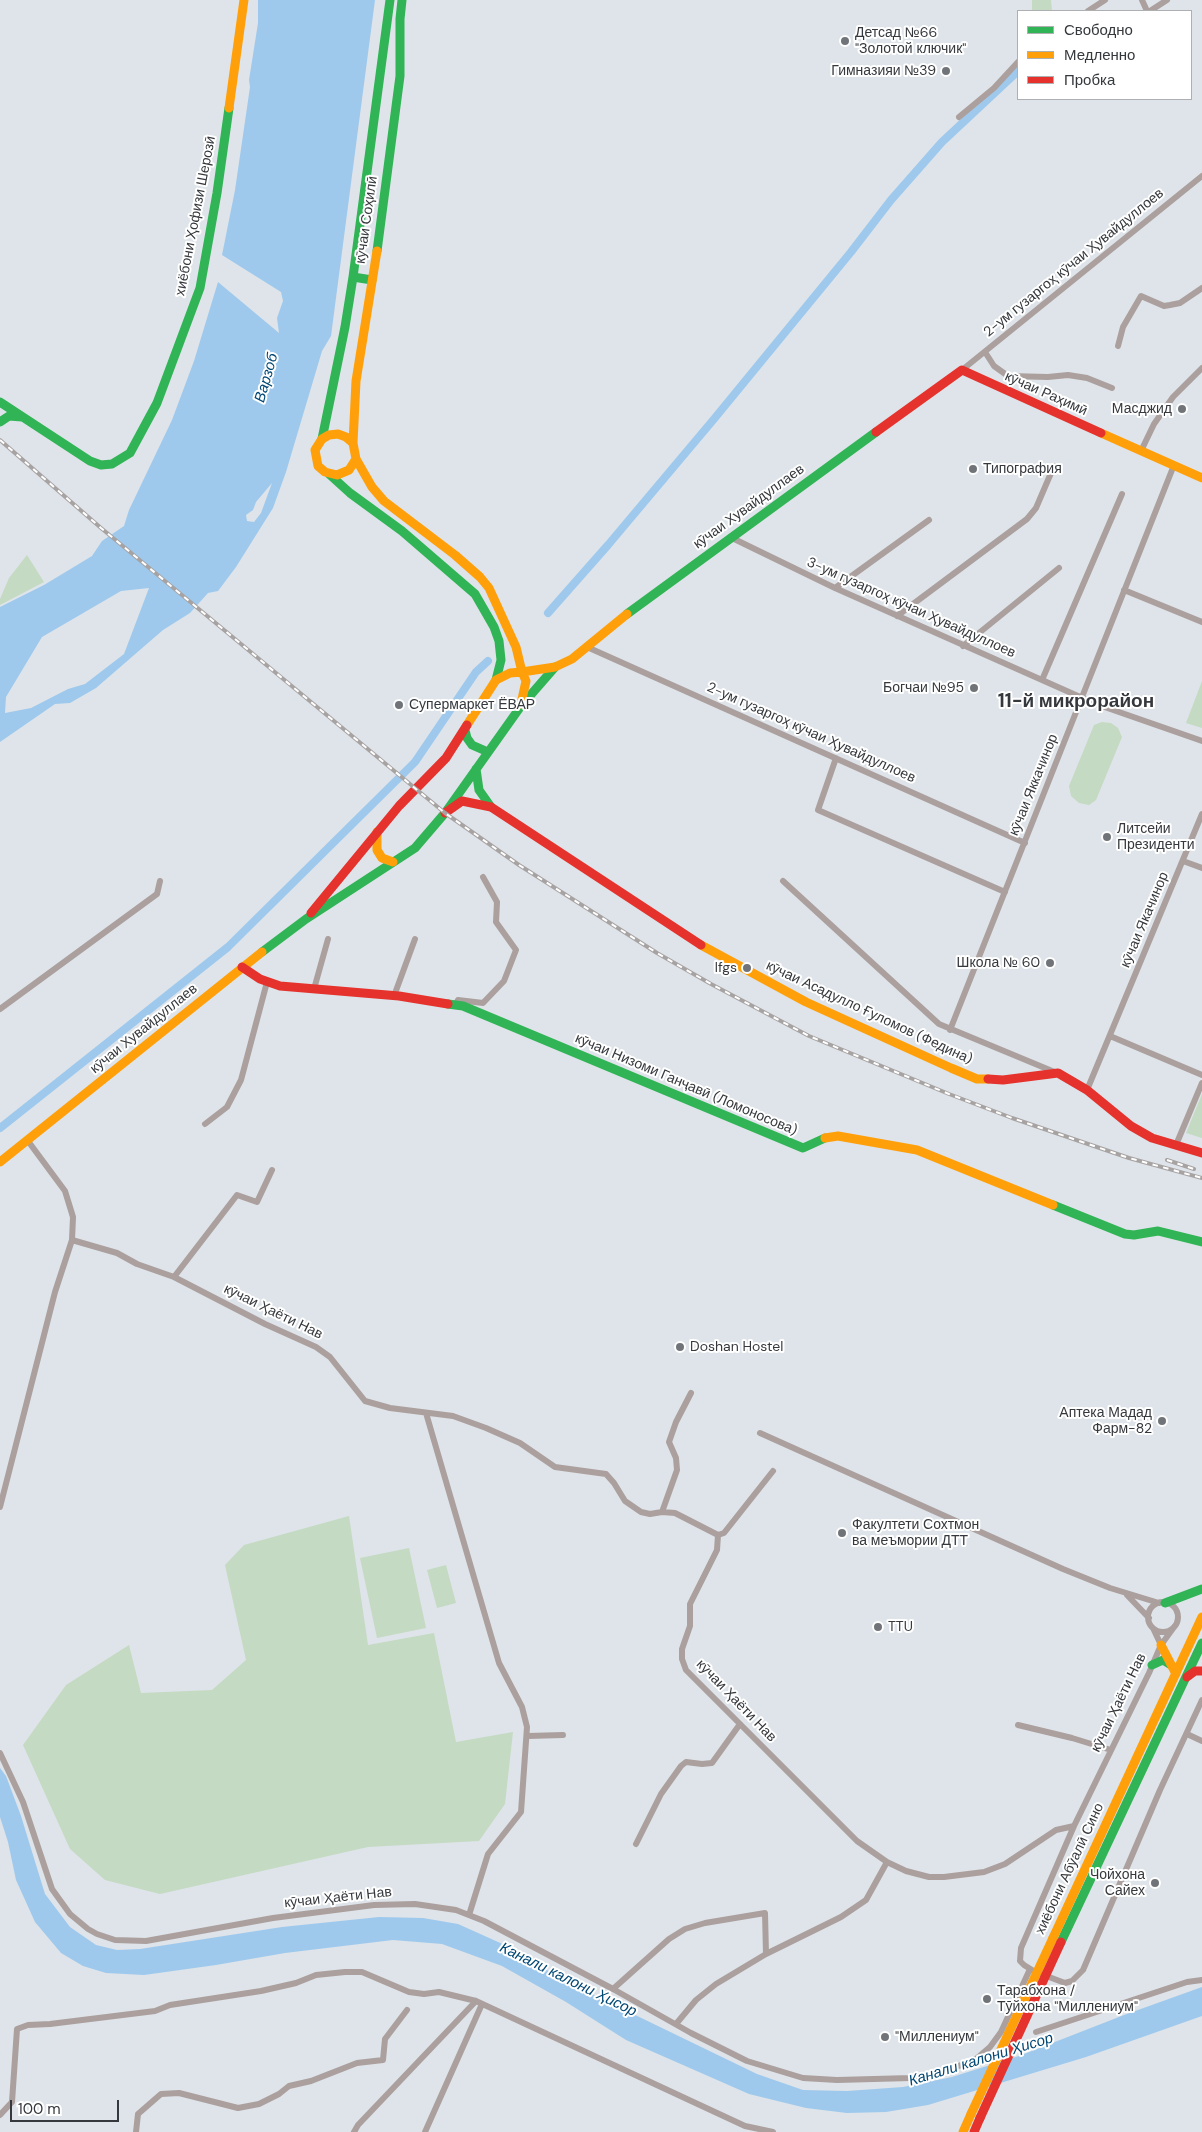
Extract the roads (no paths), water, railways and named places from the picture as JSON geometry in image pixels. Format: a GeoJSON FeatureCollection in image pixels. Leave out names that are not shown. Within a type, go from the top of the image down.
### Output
{"type":"FeatureCollection","features":[{"type":"Feature","properties":{"kind":"street","name":"хиёбони Ҳофизи Шерозӣ"},"geometry":{"type":"LineString","coordinates":[[0,402],[11,407],[24,418],[90,461],[101,465],[112,464],[120,460],[130,453],[138,441],[172,367],[200,288],[217,193],[244,0]]}},
{"type":"Feature","properties":{"kind":"street","name":"кӯчаи Соҳилӣ"},"geometry":{"type":"LineString","coordinates":[[390,0],[345,327],[322,439],[315,450],[315,458],[321,470],[329,474],[350,493],[402,531],[475,594],[494,627],[499,641],[501,660],[496,680]]}},
{"type":"Feature","properties":{"kind":"street","name":"кӯчаи Соҳилӣ"},"geometry":{"type":"LineString","coordinates":[[402,0],[400,76],[356,382],[352,442],[356,451],[356,459],[372,487],[384,501],[455,555],[480,577],[489,588],[516,647],[522,672]]}},
{"type":"Feature","properties":{"kind":"street"},"geometry":{"type":"LineString","coordinates":[[1090,10],[1105,0]]}},
{"type":"Feature","properties":{"kind":"street"},"geometry":{"type":"LineString","coordinates":[[1150,10],[1167,0]]}},
{"type":"Feature","properties":{"kind":"street"},"geometry":{"type":"LineString","coordinates":[[959,117],[994,88],[1017,63]]}},
{"type":"Feature","properties":{"kind":"street","name":"2-ум гузаргоҳ кӯчаи Ҳувайдуллоев"},"geometry":{"type":"LineString","coordinates":[[962,370],[1202,176]]}},
{"type":"Feature","properties":{"kind":"street"},"geometry":{"type":"LineString","coordinates":[[353,278],[372,280]]}},
{"type":"Feature","properties":{"kind":"street"},"geometry":{"type":"LineString","coordinates":[[1118,346],[1123,327],[1141,296],[1164,306],[1180,303],[1202,288]]}},
{"type":"Feature","properties":{"kind":"street"},"geometry":{"type":"LineString","coordinates":[[985,352],[994,366],[1008,376],[1048,377],[1068,375],[1087,378],[1112,388]]}},
{"type":"Feature","properties":{"kind":"street"},"geometry":{"type":"LineString","coordinates":[[1141,451],[1154,424],[1173,398],[1202,368]]}},
{"type":"Feature","properties":{"kind":"street","name":"кӯчаи Раҳимӣ"},"geometry":{"type":"LineString","coordinates":[[962,370],[1202,478]]}},
{"type":"Feature","properties":{"kind":"street","name":"кӯчаи Хувайдуллаев"},"geometry":{"type":"LineString","coordinates":[[306,919],[377,832],[446,758],[496,680],[510,673],[555,667],[572,659],[631,611],[730,537],[962,370]]}},
{"type":"Feature","properties":{"kind":"street"},"geometry":{"type":"LineString","coordinates":[[0,422],[12,415],[24,418]]}},
{"type":"Feature","properties":{"kind":"street"},"geometry":{"type":"LineString","coordinates":[[322,439],[329,435],[338,434],[352,442]]}},
{"type":"Feature","properties":{"kind":"street"},"geometry":{"type":"LineString","coordinates":[[329,474],[346,473],[356,459]]}},
{"type":"Feature","properties":{"kind":"street","name":"кӯчаи Яккачинор"},"geometry":{"type":"LineString","coordinates":[[950,1030],[1174,465]]}},
{"type":"Feature","properties":{"kind":"street"},"geometry":{"type":"LineString","coordinates":[[897,616],[1026,518],[1036,508],[1054,466]]}},
{"type":"Feature","properties":{"kind":"street"},"geometry":{"type":"LineString","coordinates":[[1042,680],[1122,494]]}},
{"type":"Feature","properties":{"kind":"street"},"geometry":{"type":"LineString","coordinates":[[835,588],[929,520]]}},
{"type":"Feature","properties":{"kind":"street","name":"3-ум гузаргоҳ кӯчаи Ҳувайдуллоев"},"geometry":{"type":"LineString","coordinates":[[730,537],[835,588],[1082,698],[1202,741]]}},
{"type":"Feature","properties":{"kind":"street"},"geometry":{"type":"LineString","coordinates":[[962,646],[1059,568]]}},
{"type":"Feature","properties":{"kind":"street"},"geometry":{"type":"LineString","coordinates":[[1124,590],[1202,622]]}},
{"type":"Feature","properties":{"kind":"street","name":"2-ум гузаргоҳ кӯчаи Ҳувайдуллоев"},"geometry":{"type":"LineString","coordinates":[[587,646],[1025,842]]}},
{"type":"Feature","properties":{"kind":"street","name":"кӯчаи Хувайдуллаев"},"geometry":{"type":"LineString","coordinates":[[0,1162],[242,966],[306,919],[415,848],[445,813],[521,706],[555,667]]}},
{"type":"Feature","properties":{"kind":"street","name":"кӯчаи Хувайдуллаев"},"geometry":{"type":"LineString","coordinates":[[521,706],[526,681],[522,672]]}},
{"type":"Feature","properties":{"kind":"street"},"geometry":{"type":"LineString","coordinates":[[465,730],[467,738],[472,745],[488,752]]}},
{"type":"Feature","properties":{"kind":"street"},"geometry":{"type":"LineString","coordinates":[[836,758],[818,810],[1005,892]]}},
{"type":"Feature","properties":{"kind":"street"},"geometry":{"type":"LineString","coordinates":[[476,769],[479,790],[491,807]]}},
{"type":"Feature","properties":{"kind":"street"},"geometry":{"type":"LineString","coordinates":[[445,813],[462,802],[477,803],[491,807]]}},
{"type":"Feature","properties":{"kind":"street","name":"кӯчаи Асадулло Ғуломов (Федина)"},"geometry":{"type":"LineString","coordinates":[[491,807],[713,953],[806,1002],[976,1078],[1003,1080],[1058,1073]]}},
{"type":"Feature","properties":{"kind":"street","name":"кӯчаи Якачинор"},"geometry":{"type":"LineString","coordinates":[[1087,1090],[1202,814]]}},
{"type":"Feature","properties":{"kind":"street"},"geometry":{"type":"LineString","coordinates":[[377,832],[377,850],[382,858],[393,862]]}},
{"type":"Feature","properties":{"kind":"street"},"geometry":{"type":"LineString","coordinates":[[1183,861],[1202,868]]}},
{"type":"Feature","properties":{"kind":"street"},"geometry":{"type":"LineString","coordinates":[[455,1005],[458,1000],[483,1003],[504,981],[516,950],[496,922],[497,902],[483,877]]}},
{"type":"Feature","properties":{"kind":"street"},"geometry":{"type":"LineString","coordinates":[[0,1009],[157,894],[160,881]]}},
{"type":"Feature","properties":{"kind":"street"},"geometry":{"type":"LineString","coordinates":[[783,881],[939,1024],[1058,1073],[1087,1090],[1131,1126],[1152,1138],[1202,1153]]}},
{"type":"Feature","properties":{"kind":"street"},"geometry":{"type":"LineString","coordinates":[[314,989],[328,939]]}},
{"type":"Feature","properties":{"kind":"street"},"geometry":{"type":"LineString","coordinates":[[394,996],[415,939]]}},
{"type":"Feature","properties":{"kind":"street","name":"кӯчаи Низоми Ганҷавӣ (Ломоносова)"},"geometry":{"type":"LineString","coordinates":[[242,966],[267,982],[280,986],[394,996],[463,1006],[803,1148],[822,1139],[838,1136],[917,1150],[1125,1234],[1134,1235],[1158,1231],[1202,1242]]}},
{"type":"Feature","properties":{"kind":"street"},"geometry":{"type":"LineString","coordinates":[[205,1124],[227,1106],[241,1080],[267,982]]}},
{"type":"Feature","properties":{"kind":"street"},"geometry":{"type":"LineString","coordinates":[[1110,1036],[1202,1075]]}},
{"type":"Feature","properties":{"kind":"street"},"geometry":{"type":"LineString","coordinates":[[1176,1145],[1202,1083]]}},
{"type":"Feature","properties":{"kind":"street"},"geometry":{"type":"LineString","coordinates":[[0,1506],[55,1292],[72,1240],[73,1217],[65,1191],[28,1140]]}},
{"type":"Feature","properties":{"kind":"street"},"geometry":{"type":"LineString","coordinates":[[174,1277],[237,1195],[257,1202],[272,1170]]}},
{"type":"Feature","properties":{"kind":"street","name":"кӯчаи Ҳаёти Нав"},"geometry":{"type":"LineString","coordinates":[[72,1240],[117,1253],[137,1264],[174,1277],[324,1352],[342,1370],[353,1388],[365,1401],[390,1408],[453,1416],[486,1428],[520,1443],[555,1467],[606,1474],[632,1508],[650,1514],[662,1512],[675,1513],[718,1535],[716,1550],[690,1604],[690,1626],[682,1649],[682,1659],[686,1670],[857,1841],[887,1862],[906,1871],[929,1877],[971,1875],[1005,1864],[1056,1830],[1074,1826],[1161,1644],[1174,1627]]}},
{"type":"Feature","properties":{"kind":"street"},"geometry":{"type":"LineString","coordinates":[[662,1512],[677,1470],[676,1458],[669,1442],[676,1422],[691,1393]]}},
{"type":"Feature","properties":{"kind":"street"},"geometry":{"type":"LineString","coordinates":[[426,1413],[499,1663],[522,1707],[527,1722],[528,1736],[520,1812],[488,1854],[469,1915]]}},
{"type":"Feature","properties":{"kind":"street"},"geometry":{"type":"LineString","coordinates":[[760,1433],[1063,1569],[1126,1594],[1162,1603],[1176,1610],[1178,1619],[1174,1627],[1166,1632],[1152,1627]]}},
{"type":"Feature","properties":{"kind":"street"},"geometry":{"type":"LineString","coordinates":[[718,1535],[724,1533],[774,1471]]}},
{"type":"Feature","properties":{"kind":"street"},"geometry":{"type":"LineString","coordinates":[[1149,1618],[1153,1606],[1202,1588]]}},
{"type":"Feature","properties":{"kind":"street"},"geometry":{"type":"LineString","coordinates":[[1126,1594],[1149,1618],[1176,1674]]}},
{"type":"Feature","properties":{"kind":"street","name":"хиёбони Абӯалӣ Сино"},"geometry":{"type":"LineString","coordinates":[[977,2127],[1057,1940],[1202,1617]]}},
{"type":"Feature","properties":{"kind":"street","name":"хиёбони Абӯалӣ Сино"},"geometry":{"type":"LineString","coordinates":[[963,2132],[1202,1643]]}},
{"type":"Feature","properties":{"kind":"street"},"geometry":{"type":"LineString","coordinates":[[1152,1665],[1160,1660],[1166,1660],[1176,1674]]}},
{"type":"Feature","properties":{"kind":"street"},"geometry":{"type":"LineString","coordinates":[[1183,1684],[1192,1673],[1202,1671]]}},
{"type":"Feature","properties":{"kind":"street"},"geometry":{"type":"LineString","coordinates":[[1074,1826],[1021,1948],[1020,1960],[1030,1969],[1065,1983],[1072,1981],[1083,1970],[1202,1700]]}},
{"type":"Feature","properties":{"kind":"street"},"geometry":{"type":"LineString","coordinates":[[636,1844],[661,1794],[681,1766],[686,1762],[712,1763],[740,1724]]}},
{"type":"Feature","properties":{"kind":"street"},"geometry":{"type":"LineString","coordinates":[[1018,1724],[1111,1750]]}},
{"type":"Feature","properties":{"kind":"street"},"geometry":{"type":"LineString","coordinates":[[1187,1734],[1202,1741]]}},
{"type":"Feature","properties":{"kind":"street"},"geometry":{"type":"LineString","coordinates":[[528,1736],[563,1735]]}},
{"type":"Feature","properties":{"kind":"street","name":"кӯчаи Ҳаёти Нав"},"geometry":{"type":"LineString","coordinates":[[0,1753],[23,1802],[52,1889],[70,1914],[97,1934],[127,1942],[146,1941],[273,1918],[374,1905],[415,1904],[456,1910],[613,1989],[747,2061],[803,2078],[869,2081],[911,2078],[951,2069],[983,2054],[1001,2032],[1030,1969]]}},
{"type":"Feature","properties":{"kind":"street"},"geometry":{"type":"LineString","coordinates":[[676,2024],[687,2008],[702,1995],[747,1964],[841,1917],[866,1900],[887,1862]]}},
{"type":"Feature","properties":{"kind":"street"},"geometry":{"type":"LineString","coordinates":[[613,1989],[668,1939],[685,1929],[712,1922],[765,1913],[766,1954]]}},
{"type":"Feature","properties":{"kind":"street"},"geometry":{"type":"LineString","coordinates":[[0,2115],[12,2102],[17,2029],[28,2025],[155,2011],[170,2005],[296,1983],[316,1975],[362,1972],[409,1992],[424,1994],[439,1992],[479,2003],[745,2126],[773,2132]]}},
{"type":"Feature","properties":{"kind":"street"},"geometry":{"type":"LineString","coordinates":[[1036,2032],[1187,1982],[1202,1980]]}},
{"type":"Feature","properties":{"kind":"street"},"geometry":{"type":"LineString","coordinates":[[354,2132],[358,2125],[479,2003]]}},
{"type":"Feature","properties":{"kind":"street"},"geometry":{"type":"LineString","coordinates":[[425,2132],[479,2003]]}},
{"type":"Feature","properties":{"kind":"street"},"geometry":{"type":"LineString","coordinates":[[136,2132],[138,2114],[160,2094],[179,2093],[238,2108],[259,2104],[279,2094],[289,2086],[311,2081],[357,2063],[383,2060],[385,2039],[407,2010]]}},
{"type":"Feature","properties":{"kind":"water","name":"Варзоб"},"geometry":{"type":"Polygon","coordinates":[[[258,0],[375,0],[331,336],[322,351],[286,472],[273,508],[236,567],[218,591],[208,593],[190,613],[163,630],[96,688],[70,703],[55,704],[0,742],[0,607],[44,585],[92,556],[102,541],[124,526],[129,510],[172,420],[194,361],[218,282],[279,333],[277,318],[283,301],[281,292],[222,255],[235,190],[258,23],[258,0]],[[272,483],[256,502],[253,510],[246,515],[247,521],[254,522],[261,513],[272,483]],[[149,588],[121,591],[42,637],[6,697],[5,713],[31,708],[68,689],[85,684],[124,654],[149,588]]]}},
{"type":"Feature","properties":{"kind":"water"},"geometry":{"type":"Polygon","coordinates":[[[0,1768],[6,1776],[21,1816],[45,1894],[70,1927],[96,1945],[117,1950],[140,1949],[282,1927],[379,1917],[423,1918],[458,1924],[507,1946],[565,1981],[757,2074],[803,2090],[847,2091],[903,2087],[952,2077],[1019,2056],[1202,1987],[1202,2016],[1086,2057],[928,2105],[886,2112],[847,2113],[806,2108],[749,2094],[626,2040],[566,2002],[502,1966],[442,1944],[393,1940],[285,1953],[144,1975],[106,1973],[83,1966],[61,1953],[35,1922],[16,1880],[8,1842],[0,1817],[0,1768]]]}},
{"type":"Feature","properties":{"kind":"waterway"},"geometry":{"type":"LineString","coordinates":[[548,613],[714,419],[851,252],[891,200],[942,142],[1017,72]]}},
{"type":"Feature","properties":{"kind":"waterway"},"geometry":{"type":"LineString","coordinates":[[0,1128],[228,947],[415,762],[476,672],[488,661]]}},
{"type":"Feature","properties":{"kind":"railway"},"geometry":{"type":"LineString","coordinates":[[0,440],[101,528],[445,813],[519,865],[657,953],[809,1036],[949,1094],[1012,1118],[1129,1158],[1202,1178]]}},
{"type":"Feature","properties":{"kind":"railway"},"geometry":{"type":"LineString","coordinates":[[1167,1160],[1194,1169]]}},
{"type":"Feature","properties":{"kind":"place","name":"Детсад №66 \"Золотой ключик\""},"geometry":{"type":"Point","coordinates":[845,41]}},
{"type":"Feature","properties":{"kind":"place","name":"Гимназияи №39"},"geometry":{"type":"Point","coordinates":[946,71]}},
{"type":"Feature","properties":{"kind":"place","name":"Масджид"},"geometry":{"type":"Point","coordinates":[1182,409]}},
{"type":"Feature","properties":{"kind":"place","name":"Типография"},"geometry":{"type":"Point","coordinates":[973,469]}},
{"type":"Feature","properties":{"kind":"place","name":"Богчаи №95"},"geometry":{"type":"Point","coordinates":[974,688]}},
{"type":"Feature","properties":{"kind":"place","name":"Супермаркет ЁВАР"},"geometry":{"type":"Point","coordinates":[399,705]}},
{"type":"Feature","properties":{"kind":"place","name":"Литсейи Президенти"},"geometry":{"type":"Point","coordinates":[1107,837]}},
{"type":"Feature","properties":{"kind":"place","name":"Школа № 60"},"geometry":{"type":"Point","coordinates":[1050,963]}},
{"type":"Feature","properties":{"kind":"place","name":"lfgs"},"geometry":{"type":"Point","coordinates":[747,968]}},
{"type":"Feature","properties":{"kind":"place","name":"Doshan Hostel"},"geometry":{"type":"Point","coordinates":[680,1347]}},
{"type":"Feature","properties":{"kind":"place","name":"Аптека Мадад Фарм-82"},"geometry":{"type":"Point","coordinates":[1162,1421]}},
{"type":"Feature","properties":{"kind":"place","name":"Факултети Сохтмон ва меъмории ДТТ"},"geometry":{"type":"Point","coordinates":[842,1533]}},
{"type":"Feature","properties":{"kind":"place","name":"TTU"},"geometry":{"type":"Point","coordinates":[878,1627]}},
{"type":"Feature","properties":{"kind":"place","name":"Чойхона Сайех"},"geometry":{"type":"Point","coordinates":[1155,1883]}},
{"type":"Feature","properties":{"kind":"place","name":"Тарабхона / Тӯйхона \"Миллениум\""},"geometry":{"type":"Point","coordinates":[987,1999]}},
{"type":"Feature","properties":{"kind":"place","name":"\"Миллениум\""},"geometry":{"type":"Point","coordinates":[885,2037]}},
{"type":"Feature","properties":{"kind":"district","name":"11-й микрорайон"},"geometry":{"type":"Point","coordinates":[1076,702]}},
{"type":"Feature","properties":{"kind":"water label","name":"Канали калони Ҳисор"},"geometry":{"type":"Point","coordinates":[568,1980]}},
{"type":"Feature","properties":{"kind":"water label","name":"Канали калони Ҳисор"},"geometry":{"type":"Point","coordinates":[981,2060]}}]}
